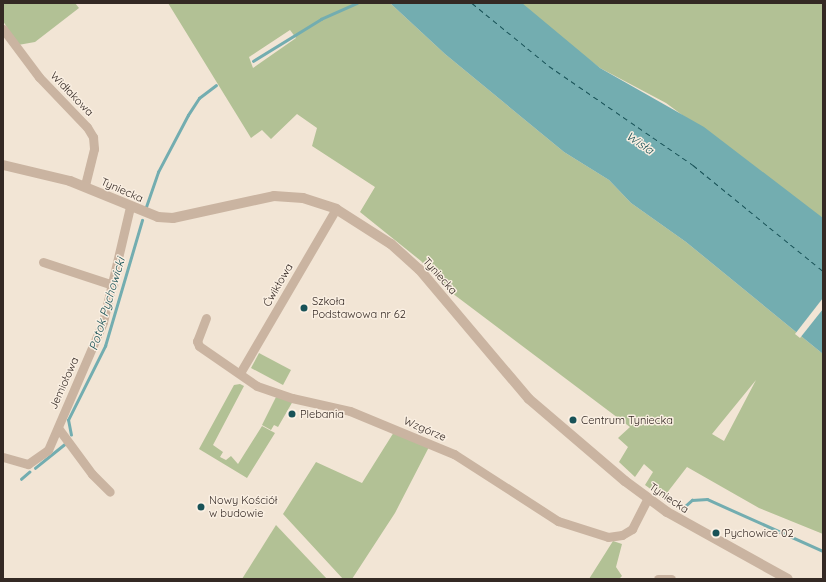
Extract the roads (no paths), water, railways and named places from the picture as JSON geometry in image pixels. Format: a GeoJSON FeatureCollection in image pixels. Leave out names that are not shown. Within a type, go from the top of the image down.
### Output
{"type":"FeatureCollection","features":[{"type":"Feature","properties":{"kind":"street","name":"Widłakowa"},"geometry":{"type":"LineString","coordinates":[[3,29],[39,77],[87,127],[93,137],[94,149],[85,186]]}},
{"type":"Feature","properties":{"kind":"street","name":"Tyniecka"},"geometry":{"type":"LineString","coordinates":[[3,165],[85,186],[148,215],[173,218],[250,200],[279,196],[303,198],[336,209],[374,231],[419,269],[529,399],[647,499],[788,579]]}},
{"type":"Feature","properties":{"kind":"street","name":"Jemiołowa"},"geometry":{"type":"LineString","coordinates":[[3,457],[28,464],[48,450],[102,322],[113,285],[130,207]]}},
{"type":"Feature","properties":{"kind":"street","name":"Ćwikłowa"},"geometry":{"type":"LineString","coordinates":[[240,373],[336,209]]}},
{"type":"Feature","properties":{"kind":"street"},"geometry":{"type":"LineString","coordinates":[[42,262],[113,285]]}},
{"type":"Feature","properties":{"kind":"street","name":"Wzgórze"},"geometry":{"type":"LineString","coordinates":[[206,318],[197,341],[199,346],[253,383],[292,398],[350,411],[454,454],[558,521],[608,537],[622,535],[632,529],[647,499]]}},
{"type":"Feature","properties":{"kind":"street"},"geometry":{"type":"LineString","coordinates":[[58,428],[92,474],[110,492]]}},
{"type":"Feature","properties":{"kind":"street"},"geometry":{"type":"LineString","coordinates":[[658,579],[671,579]]}},
{"type":"Feature","properties":{"kind":"water","name":"Wisła"},"geometry":{"type":"Polygon","coordinates":[[[390,3],[522,3],[600,68],[704,127],[823,218],[823,354],[686,242],[631,203],[609,180],[564,152],[445,54],[390,3]]]}},
{"type":"Feature","properties":{"kind":"waterway","name":"Potok Pychowicki"},"geometry":{"type":"LineString","coordinates":[[253,61],[321,19],[357,3]]}},
{"type":"Feature","properties":{"kind":"waterway","name":"Potok Pychowicki"},"geometry":{"type":"LineString","coordinates":[[146,207],[158,172],[188,115],[199,98],[216,85]]}},
{"type":"Feature","properties":{"kind":"waterway","name":"Potok Pychowicki"},"geometry":{"type":"LineString","coordinates":[[71,435],[68,420],[105,346],[142,220]]}},
{"type":"Feature","properties":{"kind":"waterway","name":"Potok Pychowicki"},"geometry":{"type":"LineString","coordinates":[[35,468],[65,444]]}},
{"type":"Feature","properties":{"kind":"waterway"},"geometry":{"type":"LineString","coordinates":[[21,479],[29,472]]}},
{"type":"Feature","properties":{"kind":"waterway"},"geometry":{"type":"LineString","coordinates":[[683,508],[692,500],[707,499],[823,551]]}},
{"type":"Feature","properties":{"kind":"place","name":"Szkoła Podstawowa nr 62"},"geometry":{"type":"Point","coordinates":[304,308]}},
{"type":"Feature","properties":{"kind":"place","name":"Plebania"},"geometry":{"type":"Point","coordinates":[292,414]}},
{"type":"Feature","properties":{"kind":"place","name":"Centrum Tyniecka"},"geometry":{"type":"Point","coordinates":[573,420]}},
{"type":"Feature","properties":{"kind":"place","name":"Nowy Kościół w budowie"},"geometry":{"type":"Point","coordinates":[201,507]}},
{"type":"Feature","properties":{"kind":"place","name":"Pychowice 02"},"geometry":{"type":"Point","coordinates":[716,533]}}]}
